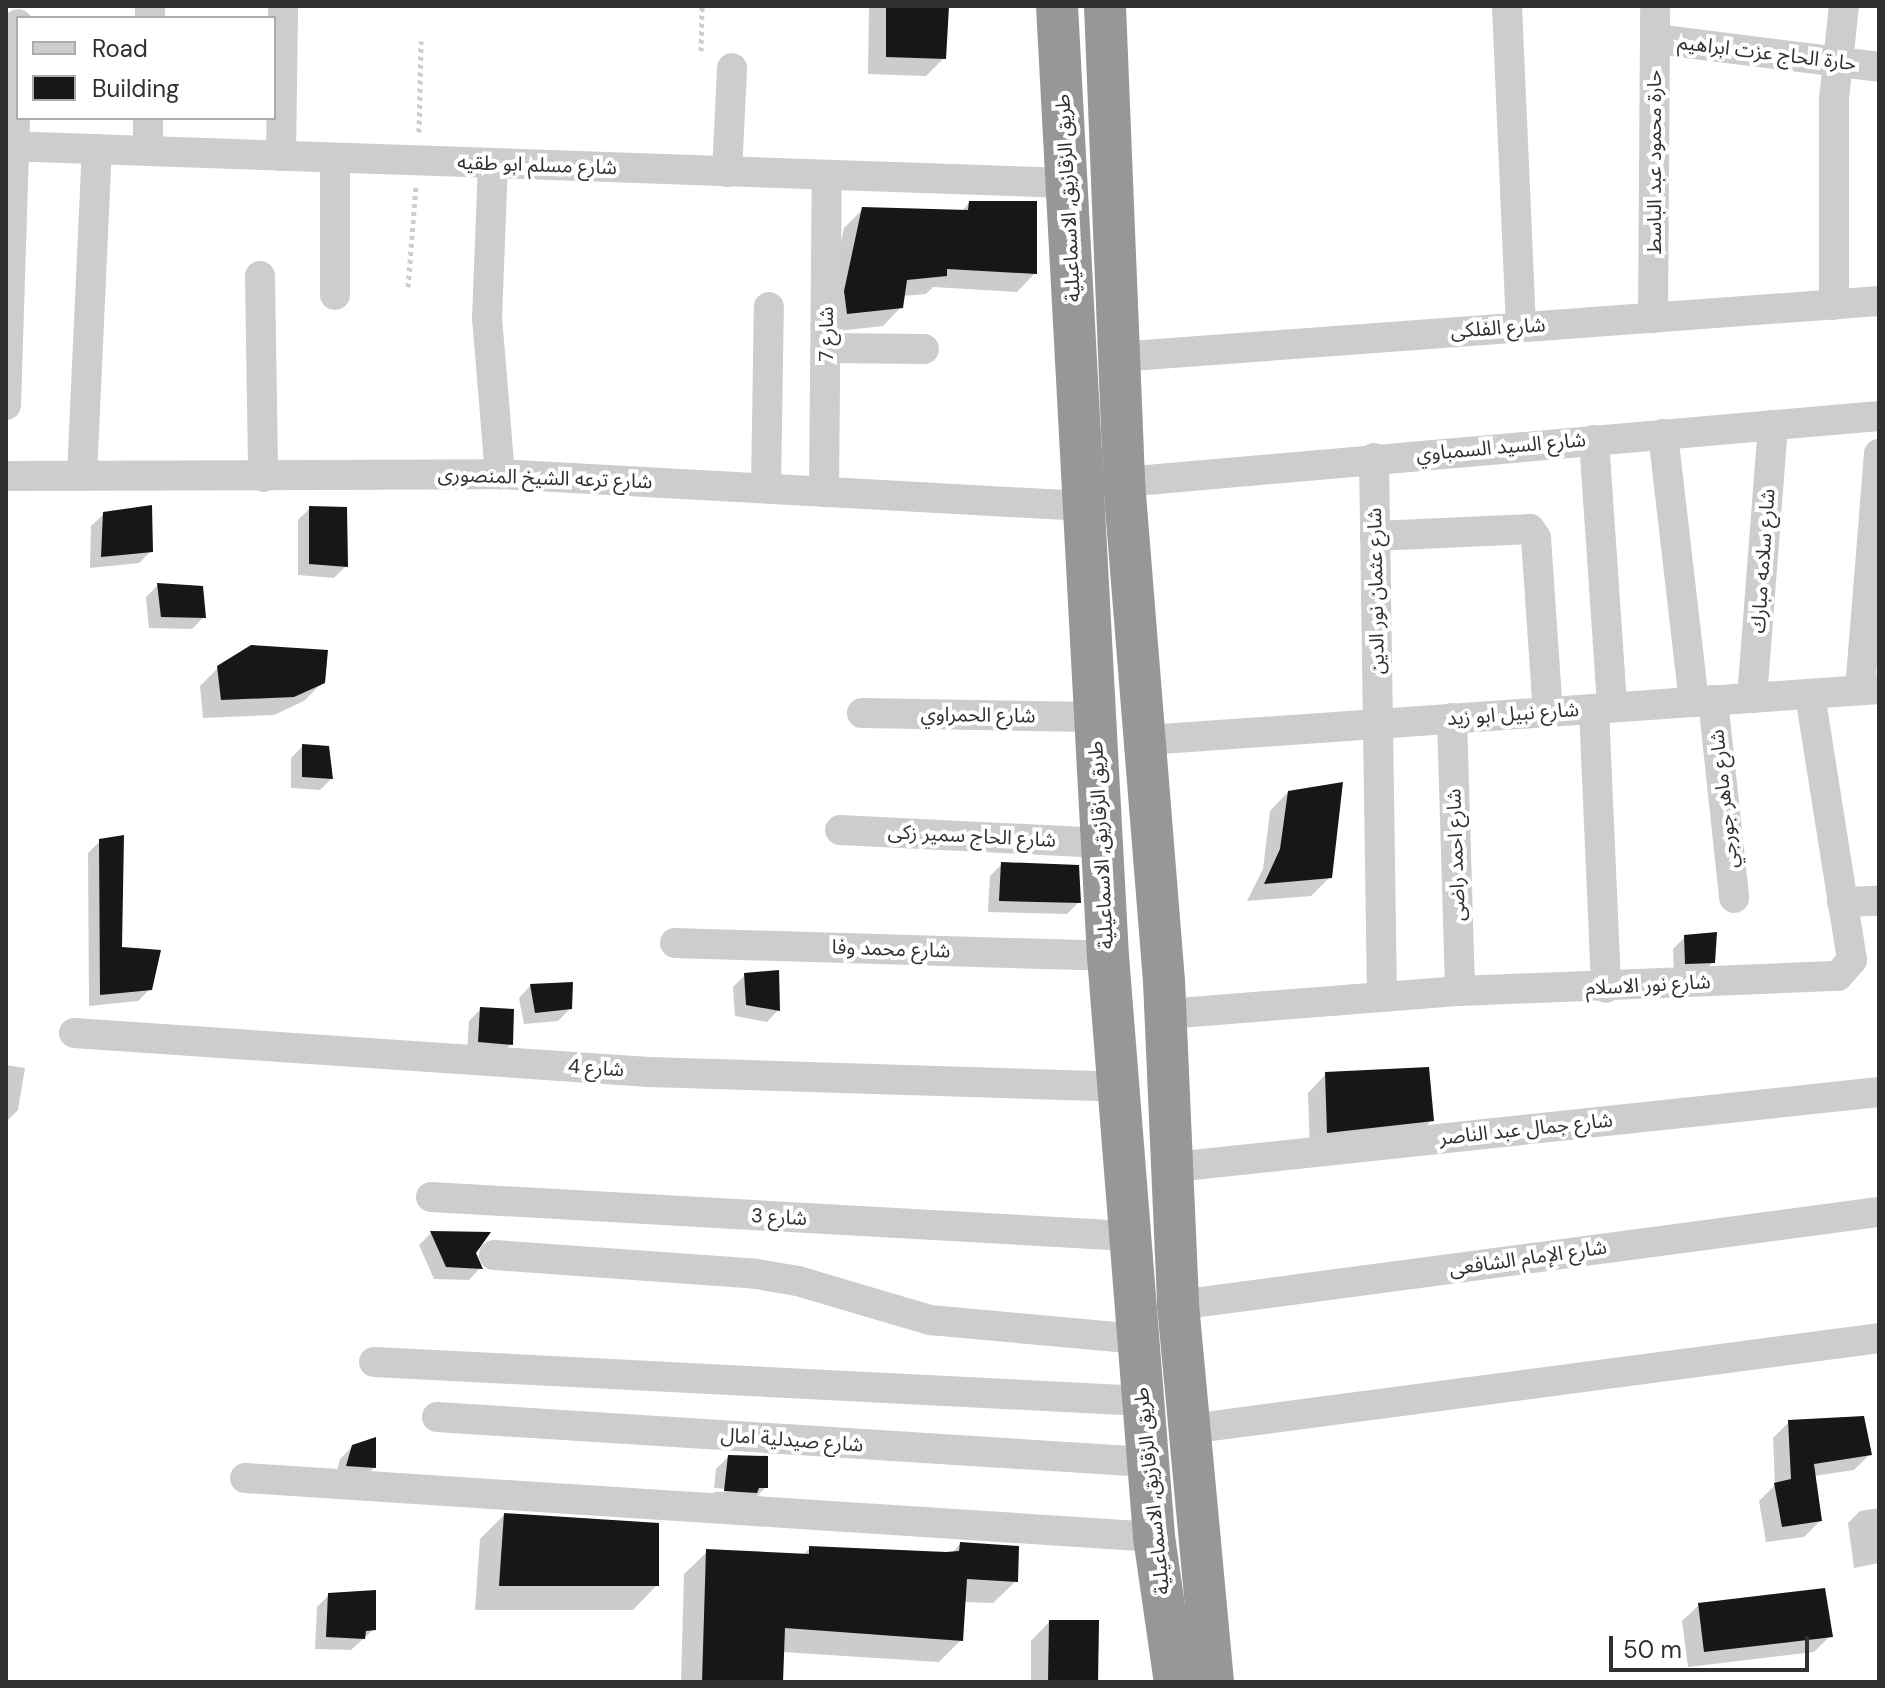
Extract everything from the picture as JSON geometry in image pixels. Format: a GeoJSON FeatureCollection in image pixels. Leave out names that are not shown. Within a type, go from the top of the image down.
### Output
{"type":"FeatureCollection","features":[{"type":"Feature","properties":{"kind":"highway","name":"طريق الزقازيق, الاسماعيلية"},"geometry":{"type":"LineString","coordinates":[[1057,6],[1108,956],[1147,1462],[1154,1537],[1175,1682]]}},
{"type":"Feature","properties":{"kind":"highway","name":"طريق الزقازيق, الاسماعيلية"},"geometry":{"type":"LineString","coordinates":[[1105,6],[1124,482],[1147,740],[1167,1023],[1178,1305],[1213,1682]]}},
{"type":"Feature","properties":{"kind":"highway"},"geometry":{"type":"LineString","coordinates":[[1114,1034],[1167,1023]]}},
{"type":"Feature","properties":{"kind":"highway"},"geometry":{"type":"LineString","coordinates":[[1122,1131],[1173,1150]]}},
{"type":"Feature","properties":{"kind":"street"},"geometry":{"type":"LineString","coordinates":[[281,156],[283,6]]}},
{"type":"Feature","properties":{"kind":"street"},"geometry":{"type":"LineString","coordinates":[[1507,6],[1521,326]]}},
{"type":"Feature","properties":{"kind":"street","name":"حارة محمود عبد الباسط"},"geometry":{"type":"LineString","coordinates":[[1653,318],[1655,6]]}},
{"type":"Feature","properties":{"kind":"street"},"geometry":{"type":"LineString","coordinates":[[1834,305],[1837,62],[1844,6]]}},
{"type":"Feature","properties":{"kind":"street","name":"حارة الحاج عزت ابراهيم"},"geometry":{"type":"LineString","coordinates":[[1655,39],[1879,67]]}},
{"type":"Feature","properties":{"kind":"street"},"geometry":{"type":"LineString","coordinates":[[6,405],[11,146],[16,57]]}},
{"type":"Feature","properties":{"kind":"street"},"geometry":{"type":"LineString","coordinates":[[727,172],[732,68]]}},
{"type":"Feature","properties":{"kind":"street"},"geometry":{"type":"LineString","coordinates":[[148,120],[148,151]]}},
{"type":"Feature","properties":{"kind":"street","name":"شارع مسلم ابو طقيه"},"geometry":{"type":"LineString","coordinates":[[11,146],[1067,183]]}},
{"type":"Feature","properties":{"kind":"street"},"geometry":{"type":"LineString","coordinates":[[82,476],[97,149]]}},
{"type":"Feature","properties":{"kind":"street"},"geometry":{"type":"LineString","coordinates":[[335,158],[335,295]]}},
{"type":"Feature","properties":{"kind":"street"},"geometry":{"type":"LineString","coordinates":[[493,163],[487,317],[500,474]]}},
{"type":"Feature","properties":{"kind":"street","name":"شارع 7"},"geometry":{"type":"LineString","coordinates":[[824,492],[827,175]]}},
{"type":"Feature","properties":{"kind":"street"},"geometry":{"type":"LineString","coordinates":[[260,276],[263,477]]}},
{"type":"Feature","properties":{"kind":"street","name":"شارع الفلكى"},"geometry":{"type":"LineString","coordinates":[[1117,357],[1879,301]]}},
{"type":"Feature","properties":{"kind":"street"},"geometry":{"type":"LineString","coordinates":[[766,488],[769,307]]}},
{"type":"Feature","properties":{"kind":"street"},"geometry":{"type":"LineString","coordinates":[[826,348],[924,349]]}},
{"type":"Feature","properties":{"kind":"street","name":"شارع السيد السمباوي"},"geometry":{"type":"LineString","coordinates":[[1124,482],[1879,416]]}},
{"type":"Feature","properties":{"kind":"street","name":"شارع سلامه مبارك"},"geometry":{"type":"LineString","coordinates":[[1752,698],[1773,425]]}},
{"type":"Feature","properties":{"kind":"street","name":"شارع ماهر جورجي"},"geometry":{"type":"LineString","coordinates":[[1663,434],[1734,898]]}},
{"type":"Feature","properties":{"kind":"street"},"geometry":{"type":"LineString","coordinates":[[1594,440],[1603,708],[1606,988]]}},
{"type":"Feature","properties":{"kind":"street"},"geometry":{"type":"LineString","coordinates":[[1869,690],[1879,454]]}},
{"type":"Feature","properties":{"kind":"street","name":"شارع عثمان نور الدين"},"geometry":{"type":"LineString","coordinates":[[1374,458],[1382,997]]}},
{"type":"Feature","properties":{"kind":"street","name":"شارع ترعه الشيخ المنصورى"},"geometry":{"type":"LineString","coordinates":[[6,476],[500,474],[1084,506]]}},
{"type":"Feature","properties":{"kind":"street"},"geometry":{"type":"LineString","coordinates":[[1375,536],[1530,529],[1536,538],[1548,712]]}},
{"type":"Feature","properties":{"kind":"street","name":"شارع نبيل ابو زيد"},"geometry":{"type":"LineString","coordinates":[[1147,740],[1869,690]]}},
{"type":"Feature","properties":{"kind":"street","name":"شارع نور الاسلام"},"geometry":{"type":"LineString","coordinates":[[1167,1023],[1382,997],[1460,991],[1606,988],[1838,976],[1852,960],[1810,694]]}},
{"type":"Feature","properties":{"kind":"street","name":"شارع الحمراوي"},"geometry":{"type":"LineString","coordinates":[[862,713],[1093,717]]}},
{"type":"Feature","properties":{"kind":"street","name":"شارع احمد راضى"},"geometry":{"type":"LineString","coordinates":[[1452,718],[1460,991]]}},
{"type":"Feature","properties":{"kind":"street","name":"شارع الحاج سمير زكى"},"geometry":{"type":"LineString","coordinates":[[840,830],[1104,843]]}},
{"type":"Feature","properties":{"kind":"street"},"geometry":{"type":"LineString","coordinates":[[1842,902],[1879,901]]}},
{"type":"Feature","properties":{"kind":"street","name":"شارع محمد وفا"},"geometry":{"type":"LineString","coordinates":[[675,943],[1108,956]]}},
{"type":"Feature","properties":{"kind":"street","name":"شارع 4"},"geometry":{"type":"LineString","coordinates":[[74,1033],[649,1072],[1119,1087]]}},
{"type":"Feature","properties":{"kind":"street","name":"شارع جمال عبد الناصر"},"geometry":{"type":"LineString","coordinates":[[1173,1150],[1879,1092]]}},
{"type":"Feature","properties":{"kind":"street","name":"شارع 3"},"geometry":{"type":"LineString","coordinates":[[431,1197],[1128,1236]]}},
{"type":"Feature","properties":{"kind":"street","name":"شارع الإمام الشافعى"},"geometry":{"type":"LineString","coordinates":[[1178,1305],[1879,1212]]}},
{"type":"Feature","properties":{"kind":"street"},"geometry":{"type":"LineString","coordinates":[[494,1255],[756,1274],[798,1281],[930,1320],[1137,1339]]}},
{"type":"Feature","properties":{"kind":"street"},"geometry":{"type":"LineString","coordinates":[[1189,1429],[1879,1338]]}},
{"type":"Feature","properties":{"kind":"street"},"geometry":{"type":"LineString","coordinates":[[374,1362],[1143,1401]]}},
{"type":"Feature","properties":{"kind":"street","name":"شارع صيدلية امال"},"geometry":{"type":"LineString","coordinates":[[437,1417],[1147,1462]]}},
{"type":"Feature","properties":{"kind":"street"},"geometry":{"type":"LineString","coordinates":[[245,1478],[1154,1537]]}},
{"type":"Feature","properties":{"kind":"path"},"geometry":{"type":"LineString","coordinates":[[701,51],[702,6]]}},
{"type":"Feature","properties":{"kind":"path"},"geometry":{"type":"LineString","coordinates":[[408,287],[418,161],[421,41]]}},
{"type":"Feature","properties":{"kind":"building"},"geometry":{"type":"Polygon","coordinates":[[[886,6],[949,6],[946,59],[886,57],[886,6]]]}},
{"type":"Feature","properties":{"kind":"building"},"geometry":{"type":"Polygon","coordinates":[[[969,201],[1037,201],[1037,274],[947,269],[947,276],[907,280],[903,308],[847,314],[844,291],[862,207],[968,210],[969,201]]]}},
{"type":"Feature","properties":{"kind":"building"},"geometry":{"type":"Polygon","coordinates":[[[152,505],[153,552],[101,557],[103,512],[152,505]]]}},
{"type":"Feature","properties":{"kind":"building"},"geometry":{"type":"Polygon","coordinates":[[[309,506],[347,507],[348,567],[309,564],[309,506]]]}},
{"type":"Feature","properties":{"kind":"building"},"geometry":{"type":"Polygon","coordinates":[[[157,583],[203,586],[206,618],[161,617],[157,583]]]}},
{"type":"Feature","properties":{"kind":"building"},"geometry":{"type":"Polygon","coordinates":[[[251,645],[328,650],[325,683],[294,697],[221,700],[217,666],[251,645]]]}},
{"type":"Feature","properties":{"kind":"building"},"geometry":{"type":"Polygon","coordinates":[[[302,744],[329,746],[333,779],[302,777],[302,744]]]}},
{"type":"Feature","properties":{"kind":"building"},"geometry":{"type":"Polygon","coordinates":[[[1343,782],[1332,878],[1264,884],[1280,849],[1288,791],[1343,782]]]}},
{"type":"Feature","properties":{"kind":"building"},"geometry":{"type":"Polygon","coordinates":[[[124,835],[122,947],[161,950],[152,990],[100,995],[99,839],[124,835]]]}},
{"type":"Feature","properties":{"kind":"building"},"geometry":{"type":"Polygon","coordinates":[[[1001,862],[1079,865],[1081,903],[999,901],[1001,862]]]}},
{"type":"Feature","properties":{"kind":"building"},"geometry":{"type":"Polygon","coordinates":[[[1717,932],[1715,963],[1685,964],[1684,935],[1717,932]]]}},
{"type":"Feature","properties":{"kind":"building"},"geometry":{"type":"Polygon","coordinates":[[[779,970],[780,1011],[746,1005],[744,973],[779,970]]]}},
{"type":"Feature","properties":{"kind":"building"},"geometry":{"type":"Polygon","coordinates":[[[573,982],[572,1009],[535,1013],[530,984],[573,982]]]}},
{"type":"Feature","properties":{"kind":"building"},"geometry":{"type":"Polygon","coordinates":[[[480,1007],[514,1009],[513,1045],[478,1042],[480,1007]]]}},
{"type":"Feature","properties":{"kind":"building"},"geometry":{"type":"Polygon","coordinates":[[[1429,1067],[1434,1121],[1327,1133],[1325,1072],[1429,1067]]]}},
{"type":"Feature","properties":{"kind":"building"},"geometry":{"type":"Polygon","coordinates":[[[430,1231],[491,1232],[476,1253],[483,1269],[446,1267],[430,1231]]]}},
{"type":"Feature","properties":{"kind":"building"},"geometry":{"type":"Polygon","coordinates":[[[1864,1416],[1872,1455],[1814,1464],[1822,1521],[1782,1527],[1774,1483],[1791,1479],[1788,1420],[1864,1416]]]}},
{"type":"Feature","properties":{"kind":"building"},"geometry":{"type":"Polygon","coordinates":[[[376,1437],[376,1468],[346,1466],[352,1445],[376,1437]]]}},
{"type":"Feature","properties":{"kind":"building"},"geometry":{"type":"Polygon","coordinates":[[[728,1455],[768,1456],[768,1488],[759,1488],[757,1493],[724,1491],[728,1455]]]}},
{"type":"Feature","properties":{"kind":"building"},"geometry":{"type":"Polygon","coordinates":[[[504,1513],[659,1523],[659,1586],[499,1586],[504,1513]]]}},
{"type":"Feature","properties":{"kind":"building"},"geometry":{"type":"Polygon","coordinates":[[[960,1542],[1019,1546],[1018,1582],[967,1579],[963,1641],[785,1628],[783,1682],[702,1682],[706,1549],[809,1554],[809,1546],[946,1552],[959,1551],[960,1542]]]}},
{"type":"Feature","properties":{"kind":"building"},"geometry":{"type":"Polygon","coordinates":[[[1825,1588],[1833,1637],[1704,1652],[1698,1603],[1825,1588]]]}},
{"type":"Feature","properties":{"kind":"building"},"geometry":{"type":"Polygon","coordinates":[[[376,1590],[376,1630],[366,1631],[365,1639],[326,1637],[328,1593],[376,1590]]]}},
{"type":"Feature","properties":{"kind":"building"},"geometry":{"type":"Polygon","coordinates":[[[1049,1620],[1099,1620],[1098,1682],[1048,1682],[1049,1620]]]}}]}
